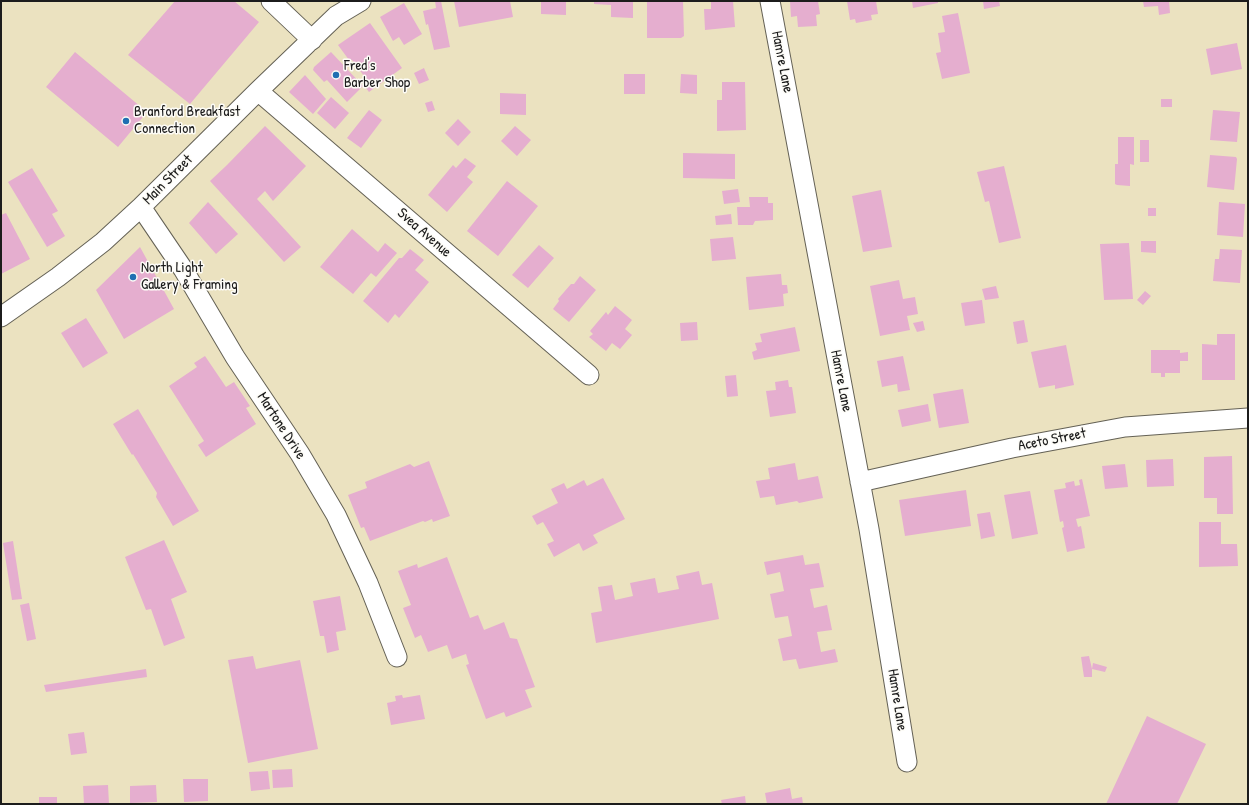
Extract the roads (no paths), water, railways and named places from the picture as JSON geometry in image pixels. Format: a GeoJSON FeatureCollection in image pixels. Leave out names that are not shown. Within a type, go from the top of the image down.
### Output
{"type":"FeatureCollection","features":[{"type":"Feature","properties":{"kind":"street"},"geometry":{"type":"LineString","coordinates":[[271,1],[312,40]]}},
{"type":"Feature","properties":{"kind":"street","name":"Main Street"},"geometry":{"type":"LineString","coordinates":[[1,316],[84,257],[141,207],[336,16],[361,1]]}},
{"type":"Feature","properties":{"kind":"street","name":"Hamre Lane"},"geometry":{"type":"LineString","coordinates":[[770,1],[860,482],[907,762]]}},
{"type":"Feature","properties":{"kind":"street","name":"Svea Avenue"},"geometry":{"type":"LineString","coordinates":[[258,91],[589,375]]}},
{"type":"Feature","properties":{"kind":"street","name":"Martone Drive"},"geometry":{"type":"LineString","coordinates":[[141,207],[183,269],[235,357],[300,454],[336,515],[368,583],[397,657]]}},
{"type":"Feature","properties":{"kind":"street","name":"Aceto Street"},"geometry":{"type":"LineString","coordinates":[[860,482],[1012,448],[1125,427],[1248,418]]}},
{"type":"Feature","properties":{"kind":"place","name":"Fred's Barber Shop"},"geometry":{"type":"Point","coordinates":[336,75]}},
{"type":"Feature","properties":{"kind":"place","name":"Branford Breakfast Connection"},"geometry":{"type":"Point","coordinates":[126,121]}},
{"type":"Feature","properties":{"kind":"place","name":"North Light Gallery & Framing"},"geometry":{"type":"Point","coordinates":[133,277]}}]}
